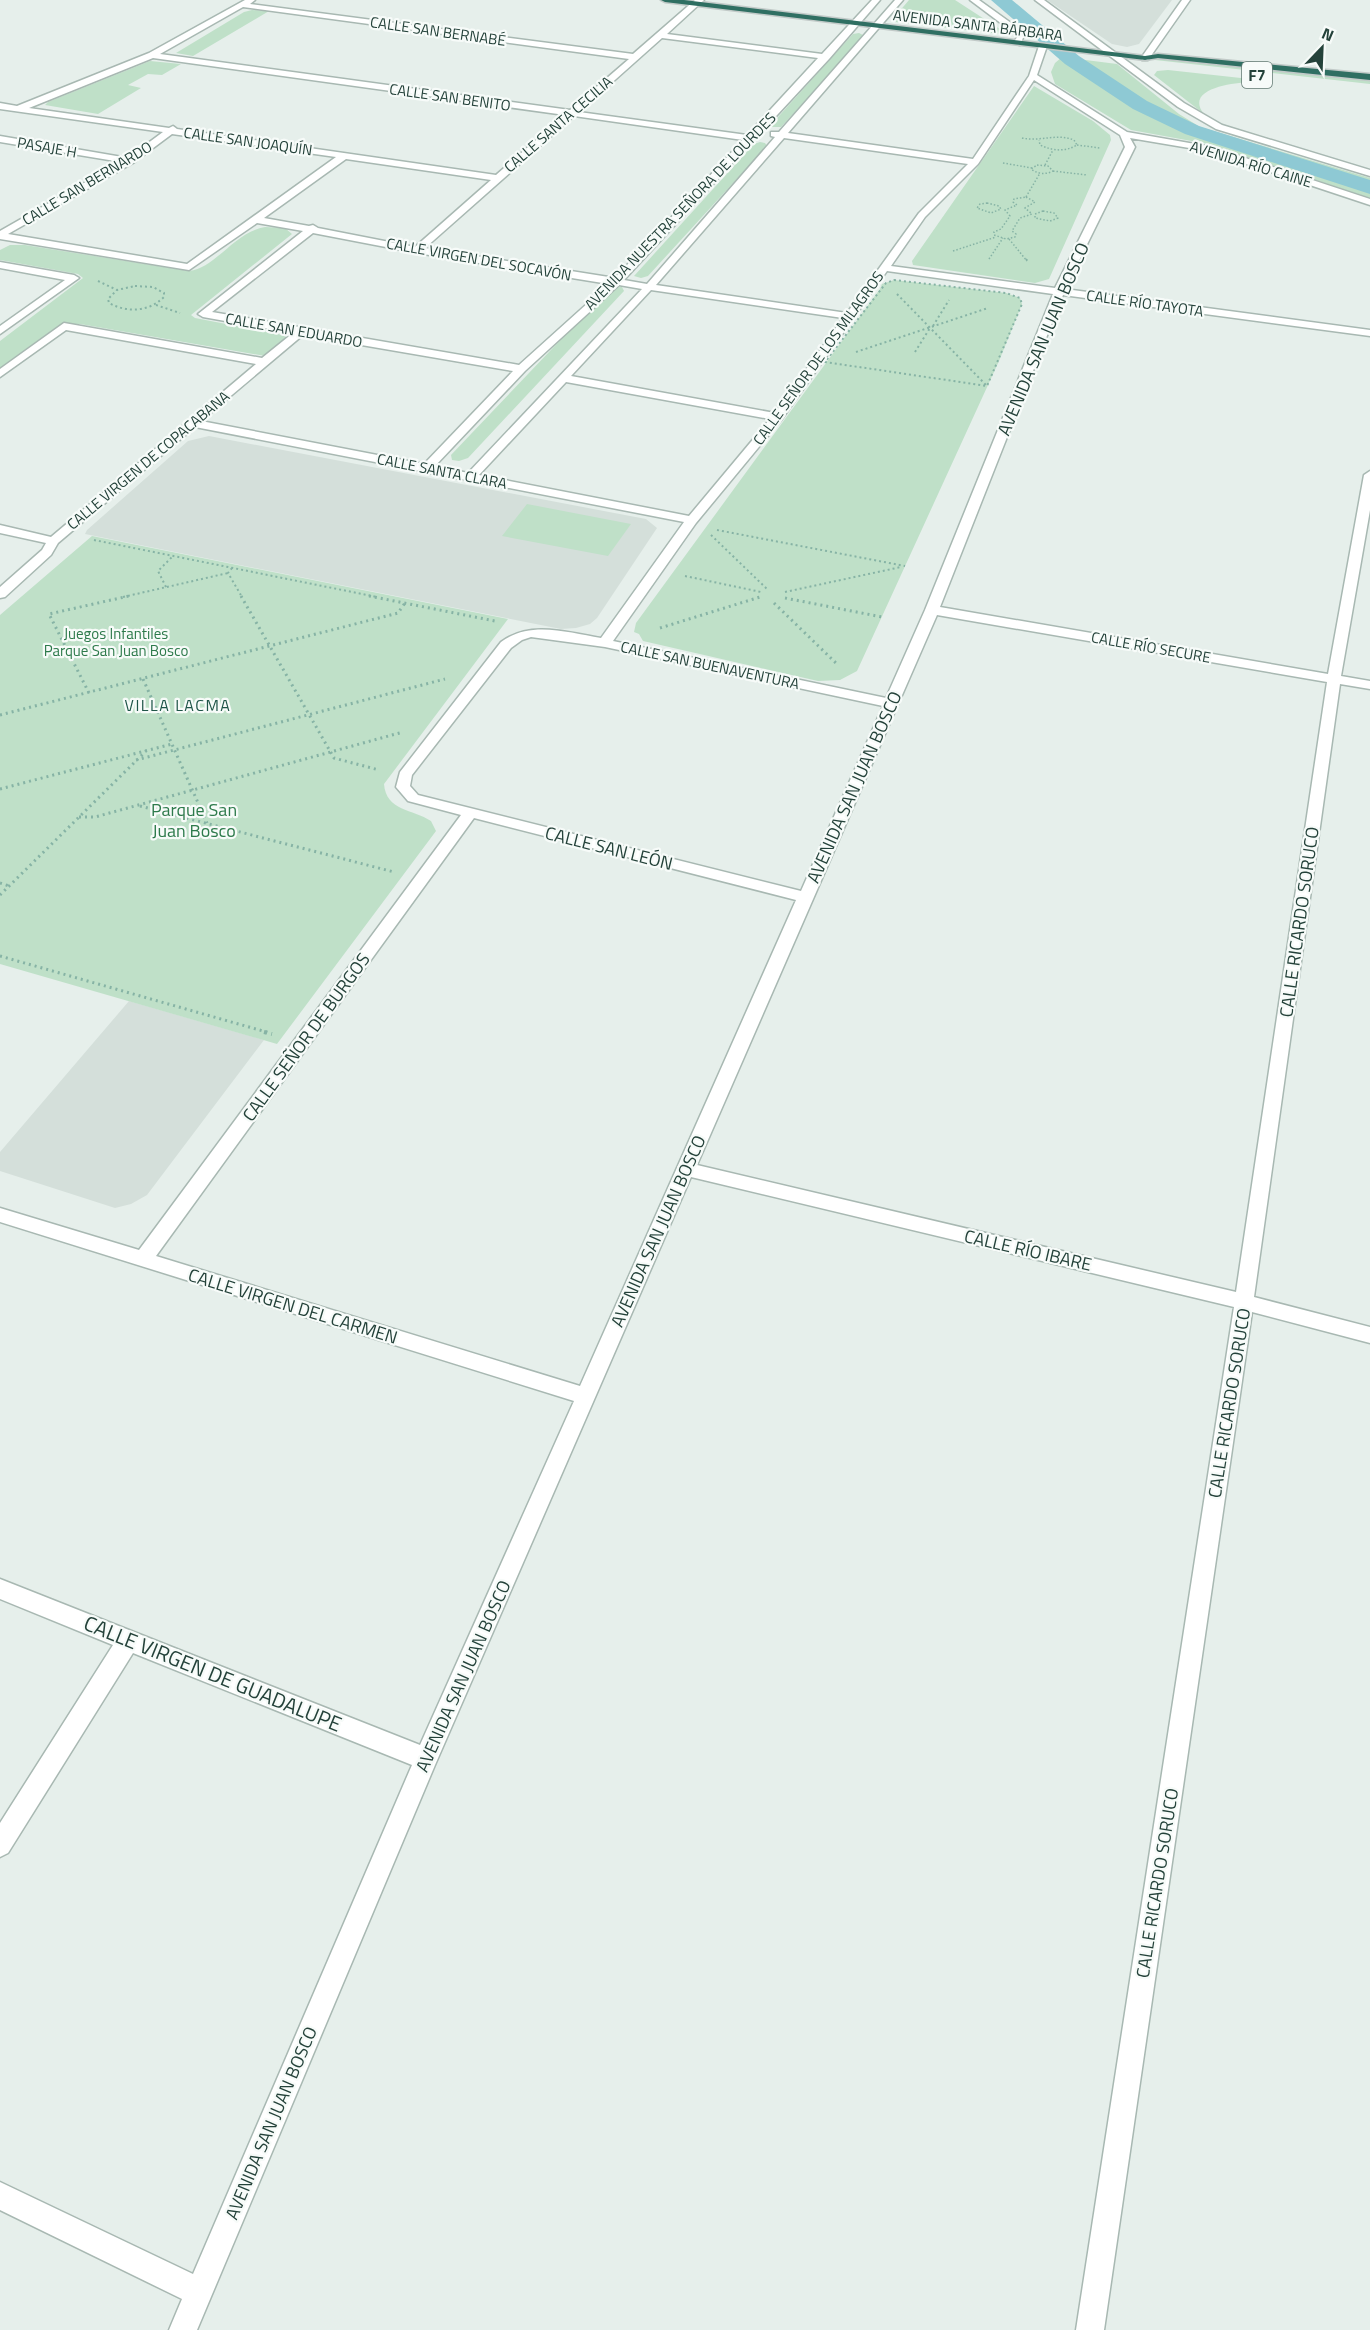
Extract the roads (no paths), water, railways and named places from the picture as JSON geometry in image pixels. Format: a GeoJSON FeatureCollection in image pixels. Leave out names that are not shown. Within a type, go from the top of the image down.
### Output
{"type":"FeatureCollection","features":[{"type":"Feature","properties":{"kind":"highway","name":"AVENIDA SANTA BÁRBARA"},"geometry":{"type":"LineString","coordinates":[[665,0],[698,2],[1116,55],[1144,58],[1158,56],[1370,77]]}},
{"type":"Feature","properties":{"kind":"highway","name":"AVENIDA SANTA BÁRBARA"},"geometry":{"type":"LineString","coordinates":[[1144,58],[1154,63],[1359,86]]}},
{"type":"Feature","properties":{"kind":"street"},"geometry":{"type":"LineString","coordinates":[[0,117],[152,55],[251,0]]}},
{"type":"Feature","properties":{"kind":"street","name":"AVENIDA NUESTRA SEÑORA DE LOURDES"},"geometry":{"type":"LineString","coordinates":[[427,468],[521,369],[617,282],[876,0]]}},
{"type":"Feature","properties":{"kind":"street","name":"AVENIDA NUESTRA SEÑORA DE LOURDES"},"geometry":{"type":"LineString","coordinates":[[471,477],[649,287],[899,0]]}},
{"type":"Feature","properties":{"kind":"street"},"geometry":{"type":"LineString","coordinates":[[974,0],[1022,35],[1017,43]]}},
{"type":"Feature","properties":{"kind":"street","name":"AVENIDA RÍO CAINE"},"geometry":{"type":"LineString","coordinates":[[1039,0],[1182,105],[1219,127],[1370,173]]}},
{"type":"Feature","properties":{"kind":"street"},"geometry":{"type":"LineString","coordinates":[[1144,58],[1186,0]]}},
{"type":"Feature","properties":{"kind":"street","name":"CALLE SANTA CECILIA"},"geometry":{"type":"LineString","coordinates":[[417,250],[698,2]]}},
{"type":"Feature","properties":{"kind":"street","name":"CALLE SAN BERNABÉ"},"geometry":{"type":"LineString","coordinates":[[243,5],[634,57]]}},
{"type":"Feature","properties":{"kind":"street"},"geometry":{"type":"LineString","coordinates":[[658,35],[826,57]]}},
{"type":"Feature","properties":{"kind":"street"},"geometry":{"type":"LineString","coordinates":[[1034,76],[1047,47]]}},
{"type":"Feature","properties":{"kind":"street","name":"CALLE SAN BENITO"},"geometry":{"type":"LineString","coordinates":[[152,55],[571,113],[752,135],[783,135],[975,162]]}},
{"type":"Feature","properties":{"kind":"street","name":"AVENIDA RÍO CAINE"},"geometry":{"type":"LineString","coordinates":[[1034,76],[1124,134],[1209,149],[1370,202]]}},
{"type":"Feature","properties":{"kind":"street","name":"CALLE SEÑOR DE LOS MILAGROS"},"geometry":{"type":"LineString","coordinates":[[605,643],[692,520],[778,417],[848,315],[922,215],[975,162],[1034,76]]}},
{"type":"Feature","properties":{"kind":"street","name":"CALLE SAN JOAQUÍN"},"geometry":{"type":"LineString","coordinates":[[0,106],[173,129],[496,178]]}},
{"type":"Feature","properties":{"kind":"street","name":"CALLE SAN BERNARDO"},"geometry":{"type":"LineString","coordinates":[[0,236],[130,161],[173,129]]}},
{"type":"Feature","properties":{"kind":"street","name":"AVENIDA SAN JUAN BOSCO"},"geometry":{"type":"LineString","coordinates":[[183,2330],[426,1759],[932,610],[1059,291],[1130,147],[1124,134]]}},
{"type":"Feature","properties":{"kind":"street","name":"PASAJE H"},"geometry":{"type":"LineString","coordinates":[[0,139],[130,161]]}},
{"type":"Feature","properties":{"kind":"street"},"geometry":{"type":"LineString","coordinates":[[0,236],[189,267],[345,155]]}},
{"type":"Feature","properties":{"kind":"street","name":"CALLE VIRGEN DEL SOCAVÓN"},"geometry":{"type":"LineString","coordinates":[[254,219],[313,228],[417,250],[649,287],[848,315]]}},
{"type":"Feature","properties":{"kind":"street","name":"CALLE SAN EDUARDO"},"geometry":{"type":"LineString","coordinates":[[313,228],[204,314],[521,369]]}},
{"type":"Feature","properties":{"kind":"street"},"geometry":{"type":"LineString","coordinates":[[0,266],[74,278],[0,332]]}},
{"type":"Feature","properties":{"kind":"street","name":"CALLE RÍO TAYOTA"},"geometry":{"type":"LineString","coordinates":[[884,268],[1370,333]]}},
{"type":"Feature","properties":{"kind":"street"},"geometry":{"type":"LineString","coordinates":[[0,374],[64,326],[264,362]]}},
{"type":"Feature","properties":{"kind":"street","name":"CALLE VIRGEN DE COPACABANA"},"geometry":{"type":"LineString","coordinates":[[0,594],[47,552],[53,541],[301,331]]}},
{"type":"Feature","properties":{"kind":"street"},"geometry":{"type":"LineString","coordinates":[[562,378],[778,417]]}},
{"type":"Feature","properties":{"kind":"street","name":"CALLE SANTA CLARA"},"geometry":{"type":"LineString","coordinates":[[193,423],[692,520]]}},
{"type":"Feature","properties":{"kind":"street","name":"CALLE RICARDO SORUCO"},"geometry":{"type":"LineString","coordinates":[[1090,2330],[1244,1302],[1334,679],[1370,476]]}},
{"type":"Feature","properties":{"kind":"street"},"geometry":{"type":"LineString","coordinates":[[0,529],[53,541]]}},
{"type":"Feature","properties":{"kind":"street","name":"CALLE RÍO SECURE"},"geometry":{"type":"LineString","coordinates":[[932,610],[1370,685]]}},
{"type":"Feature","properties":{"kind":"street","name":"CALLE SAN BUENAVENTURA"},"geometry":{"type":"LineString","coordinates":[[413,798],[403,787],[405,775],[506,645],[517,637],[530,633],[605,643],[890,703]]}},
{"type":"Feature","properties":{"kind":"street","name":"CALLE SAN LEÓN"},"geometry":{"type":"LineString","coordinates":[[413,798],[806,897]]}},
{"type":"Feature","properties":{"kind":"street","name":"CALLE SEÑOR DE BURGOS"},"geometry":{"type":"LineString","coordinates":[[142,1260],[470,813]]}},
{"type":"Feature","properties":{"kind":"street","name":"CALLE RÍO IBARE"},"geometry":{"type":"LineString","coordinates":[[686,1169],[1244,1302],[1370,1335]]}},
{"type":"Feature","properties":{"kind":"street","name":"CALLE VIRGEN DEL CARMEN"},"geometry":{"type":"LineString","coordinates":[[0,1215],[586,1396]]}},
{"type":"Feature","properties":{"kind":"street","name":"CALLE VIRGEN DE GUADALUPE"},"geometry":{"type":"LineString","coordinates":[[0,1589],[426,1759]]}},
{"type":"Feature","properties":{"kind":"street"},"geometry":{"type":"LineString","coordinates":[[0,1845],[129,1639]]}},
{"type":"Feature","properties":{"kind":"street"},"geometry":{"type":"LineString","coordinates":[[0,2196],[199,2292]]}},
{"type":"Feature","properties":{"kind":"waterway"},"geometry":{"type":"LineString","coordinates":[[1000,0],[1072,60],[1140,105],[1192,130],[1370,187]]}},
{"type":"Feature","properties":{"kind":"district","name":"VILLA LACMA"},"geometry":{"type":"Point","coordinates":[178,705]}},
{"type":"Feature","properties":{"kind":"park label","name":"Juegos Infantiles Parque San Juan Bosco"},"geometry":{"type":"Point","coordinates":[116,642]}},
{"type":"Feature","properties":{"kind":"park label","name":"Parque San Juan Bosco"},"geometry":{"type":"Point","coordinates":[194,819]}}]}
